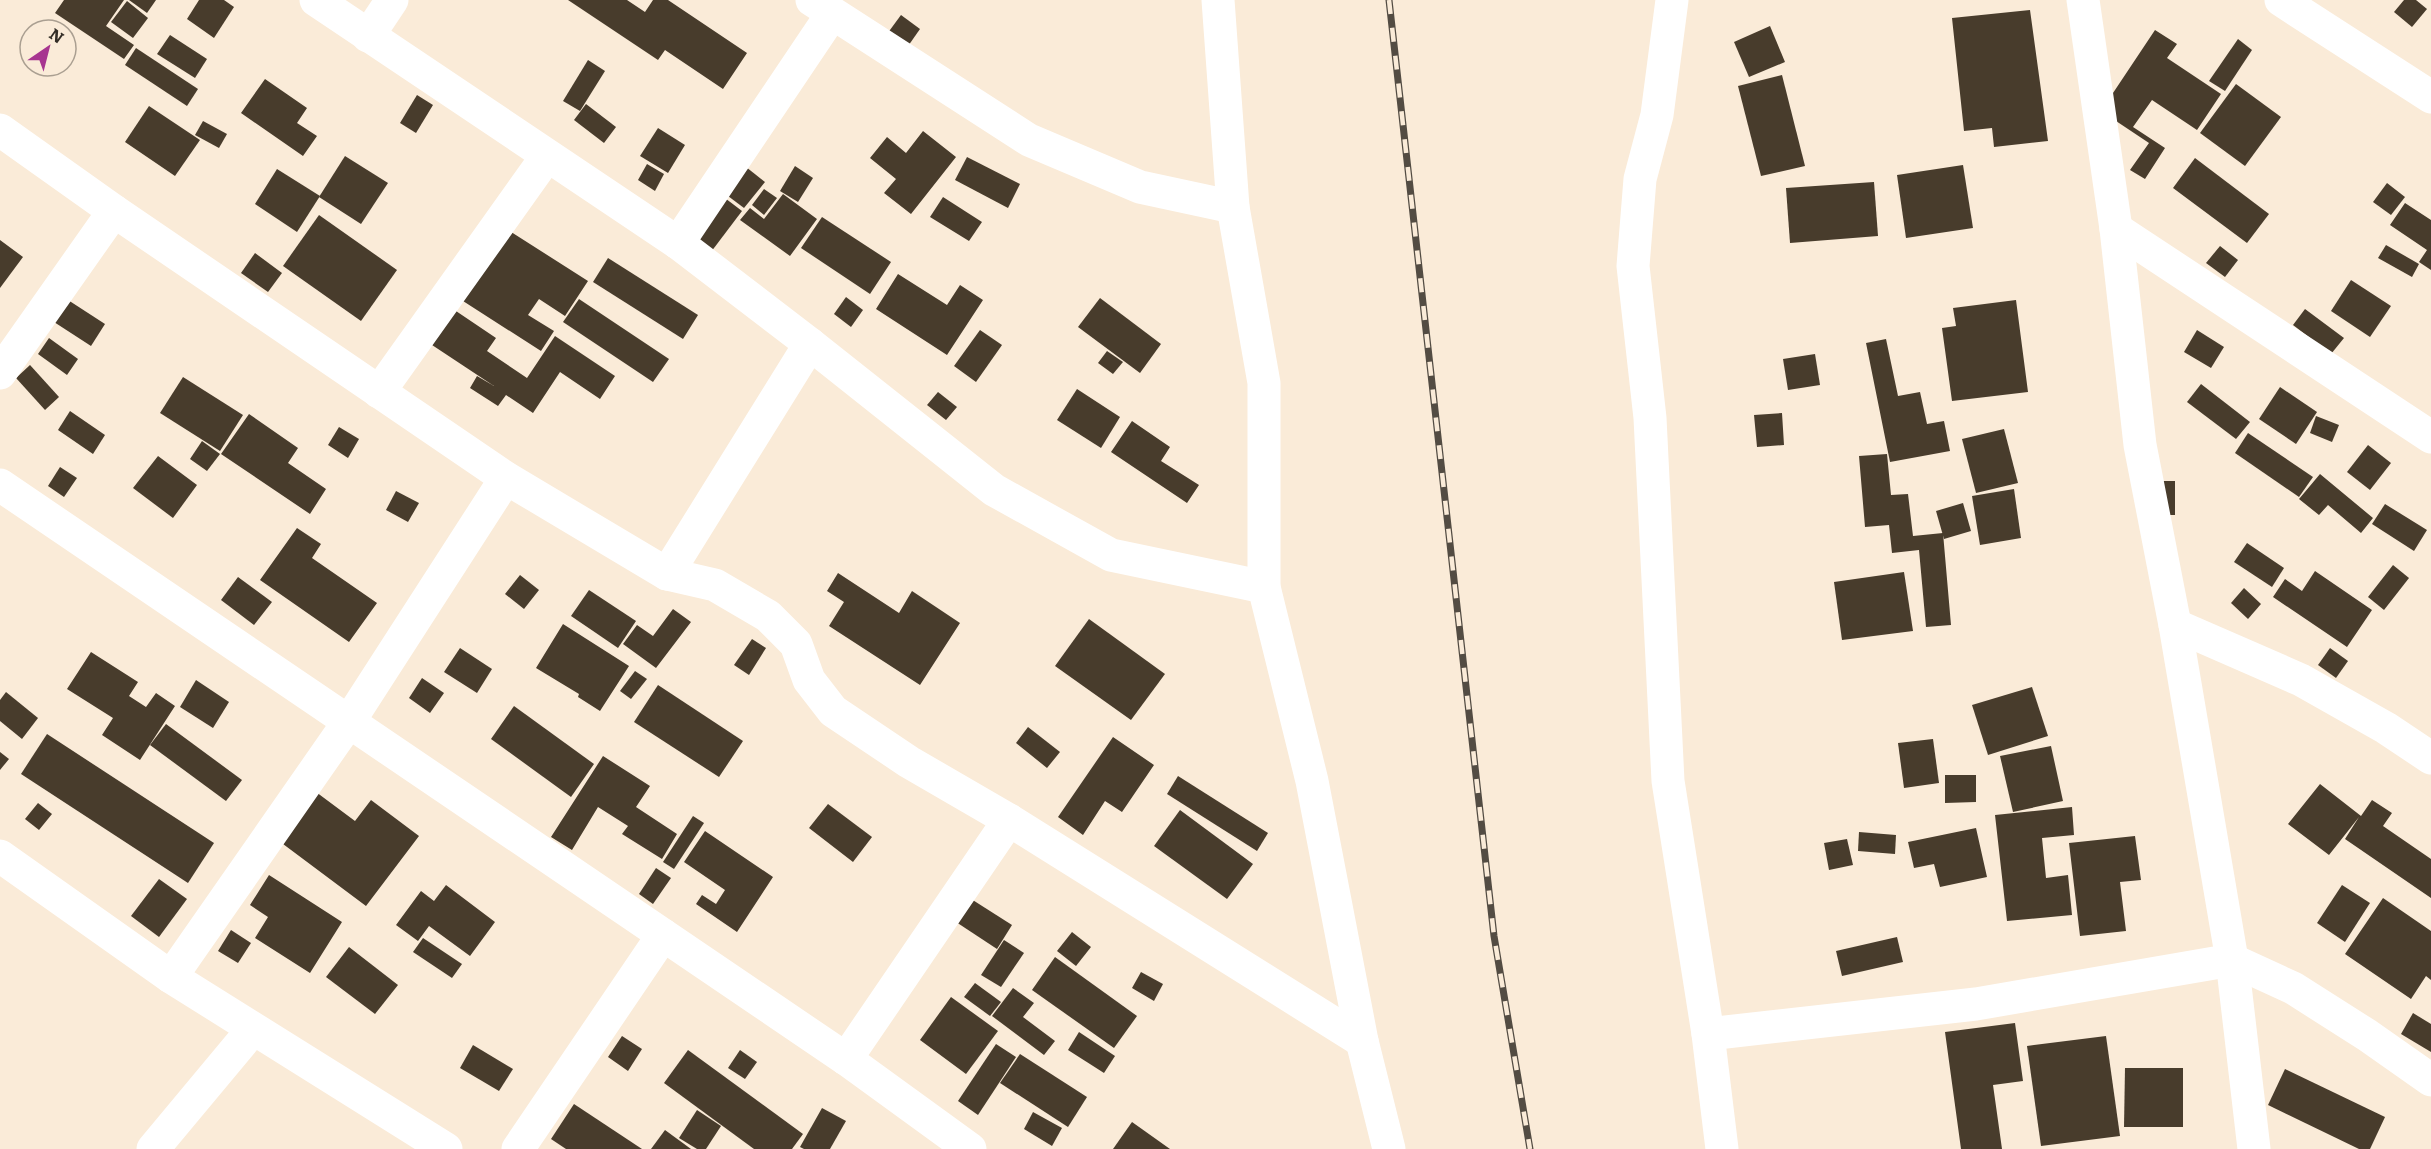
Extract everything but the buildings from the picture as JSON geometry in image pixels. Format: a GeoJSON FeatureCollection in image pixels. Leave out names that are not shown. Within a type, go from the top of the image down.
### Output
{"type":"FeatureCollection","features":[{"type":"Feature","properties":{"kind":"street"},"geometry":{"type":"LineString","coordinates":[[316,0],[678,243],[994,490],[1111,555],[1264,587]]}},
{"type":"Feature","properties":{"kind":"street"},"geometry":{"type":"LineString","coordinates":[[368,36],[392,0]]}},
{"type":"Feature","properties":{"kind":"street"},"geometry":{"type":"LineString","coordinates":[[1218,0],[1233,207],[1264,383],[1264,587],[1312,781],[1362,1041],[1389,1149]]}},
{"type":"Feature","properties":{"kind":"street"},"geometry":{"type":"LineString","coordinates":[[1672,0],[1657,115],[1641,179],[1633,266],[1650,418],[1668,781],[1708,1034],[1722,1149]]}},
{"type":"Feature","properties":{"kind":"street"},"geometry":{"type":"LineString","coordinates":[[2083,0],[2116,229],[2140,445],[2175,625],[2232,960],[2254,1149]]}},
{"type":"Feature","properties":{"kind":"street"},"geometry":{"type":"LineString","coordinates":[[2281,0],[2431,97]]}},
{"type":"Feature","properties":{"kind":"street"},"geometry":{"type":"LineString","coordinates":[[678,243],[822,7],[1029,140],[1140,187],[1233,207]]}},
{"type":"Feature","properties":{"kind":"street"},"geometry":{"type":"LineString","coordinates":[[0,130],[114,211],[506,478],[667,574],[715,585],[768,616],[796,644],[809,680],[833,711],[909,762],[1010,820],[1362,1041]]}},
{"type":"Feature","properties":{"kind":"street"},"geometry":{"type":"LineString","coordinates":[[380,392],[547,156]]}},
{"type":"Feature","properties":{"kind":"street"},"geometry":{"type":"LineString","coordinates":[[0,373],[114,211]]}},
{"type":"Feature","properties":{"kind":"street"},"geometry":{"type":"LineString","coordinates":[[2116,229],[2431,436]]}},
{"type":"Feature","properties":{"kind":"street"},"geometry":{"type":"LineString","coordinates":[[667,574],[810,344]]}},
{"type":"Feature","properties":{"kind":"street"},"geometry":{"type":"LineString","coordinates":[[171,977],[348,723],[506,478]]}},
{"type":"Feature","properties":{"kind":"street"},"geometry":{"type":"LineString","coordinates":[[0,485],[846,1059],[970,1149]]}},
{"type":"Feature","properties":{"kind":"street"},"geometry":{"type":"LineString","coordinates":[[2175,625],[2301,680],[2386,728],[2431,758]]}},
{"type":"Feature","properties":{"kind":"street"},"geometry":{"type":"LineString","coordinates":[[846,1059],[1010,820]]}},
{"type":"Feature","properties":{"kind":"street"},"geometry":{"type":"LineString","coordinates":[[0,856],[171,977],[446,1149]]}},
{"type":"Feature","properties":{"kind":"street"},"geometry":{"type":"LineString","coordinates":[[518,1149],[663,935]]}},
{"type":"Feature","properties":{"kind":"street"},"geometry":{"type":"LineString","coordinates":[[1708,1034],[1976,1004],[2232,960],[2292,988],[2367,1035],[2431,1080]]}},
{"type":"Feature","properties":{"kind":"street"},"geometry":{"type":"LineString","coordinates":[[153,1149],[253,1029]]}},
{"type":"Feature","properties":{"kind":"railway"},"geometry":{"type":"LineString","coordinates":[[1389,0],[1494,936],[1530,1149]]}}]}
